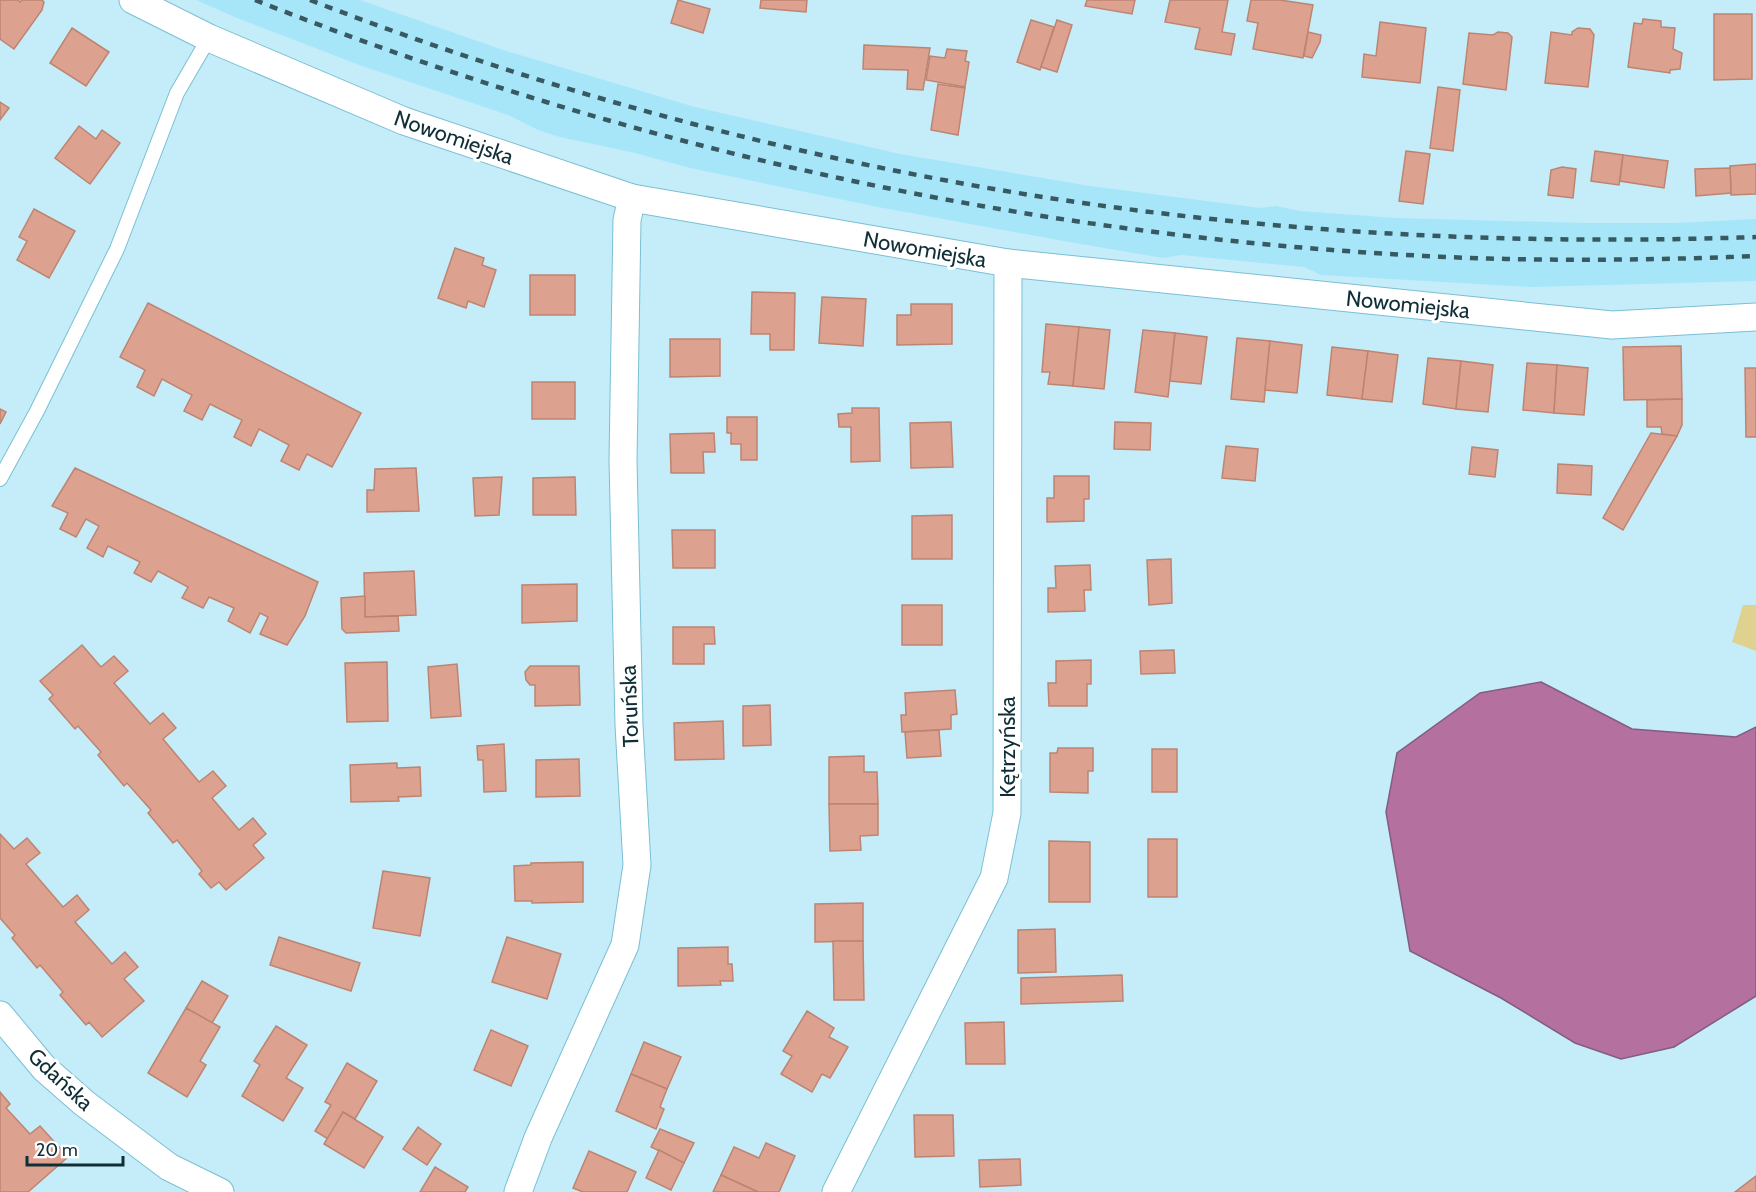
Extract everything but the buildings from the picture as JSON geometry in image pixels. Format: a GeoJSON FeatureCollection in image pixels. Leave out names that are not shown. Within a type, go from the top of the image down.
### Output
{"type":"FeatureCollection","features":[{"type":"Feature","properties":{"kind":"street","name":"Nowomiejska"},"geometry":{"type":"LineString","coordinates":[[133,0],[209,38],[404,121],[632,198],[1008,263],[1612,325],[1756,317]]}},
{"type":"Feature","properties":{"kind":"street","name":"Toruńska"},"geometry":{"type":"LineString","coordinates":[[518,1192],[538,1138],[625,945],[637,865],[629,725],[623,460],[627,220],[632,198]]}},
{"type":"Feature","properties":{"kind":"street","name":"Kętrzyńska"},"geometry":{"type":"LineString","coordinates":[[836,1192],[993,878],[1007,813],[1008,263]]}},
{"type":"Feature","properties":{"kind":"street","name":"Gdańska"},"geometry":{"type":"LineString","coordinates":[[0,1015],[44,1068],[84,1103],[170,1167],[220,1192]]}},
{"type":"Feature","properties":{"kind":"lane"},"geometry":{"type":"LineString","coordinates":[[0,478],[37,411],[117,249],[177,93],[209,38]]}},
{"type":"Feature","properties":{"kind":"shaded area"},"geometry":{"type":"Polygon","coordinates":[[[196,0],[360,0],[503,50],[695,107],[900,154],[1090,186],[1261,208],[1276,206],[1300,211],[1396,218],[1587,223],[1674,223],[1756,219],[1756,281],[1531,287],[1321,275],[1304,267],[1181,255],[1163,258],[1069,242],[878,207],[690,168],[635,153],[560,137],[538,130],[508,115],[362,66],[196,0]]]}},
{"type":"Feature","properties":{"kind":"shaded area"},"geometry":{"type":"Polygon","coordinates":[[[1743,605],[1756,605],[1756,651],[1732,642],[1743,605]]]}},
{"type":"Feature","properties":{"kind":"shaded area"},"geometry":{"type":"Polygon","coordinates":[[[1541,682],[1632,729],[1736,737],[1756,727],[1756,996],[1674,1047],[1621,1059],[1575,1043],[1501,998],[1410,951],[1386,812],[1397,753],[1480,693],[1541,682]]]}},
{"type":"Feature","properties":{"kind":"railway"},"geometry":{"type":"LineString","coordinates":[[255,0],[401,55],[550,103],[700,145],[852,181],[1005,210],[1160,233],[1315,249],[1507,259],[1614,260],[1756,256]]}},
{"type":"Feature","properties":{"kind":"railway"},"geometry":{"type":"LineString","coordinates":[[310,0],[498,67],[690,123],[886,169],[984,187],[1167,214],[1335,230],[1587,240],[1756,237]]}}]}
